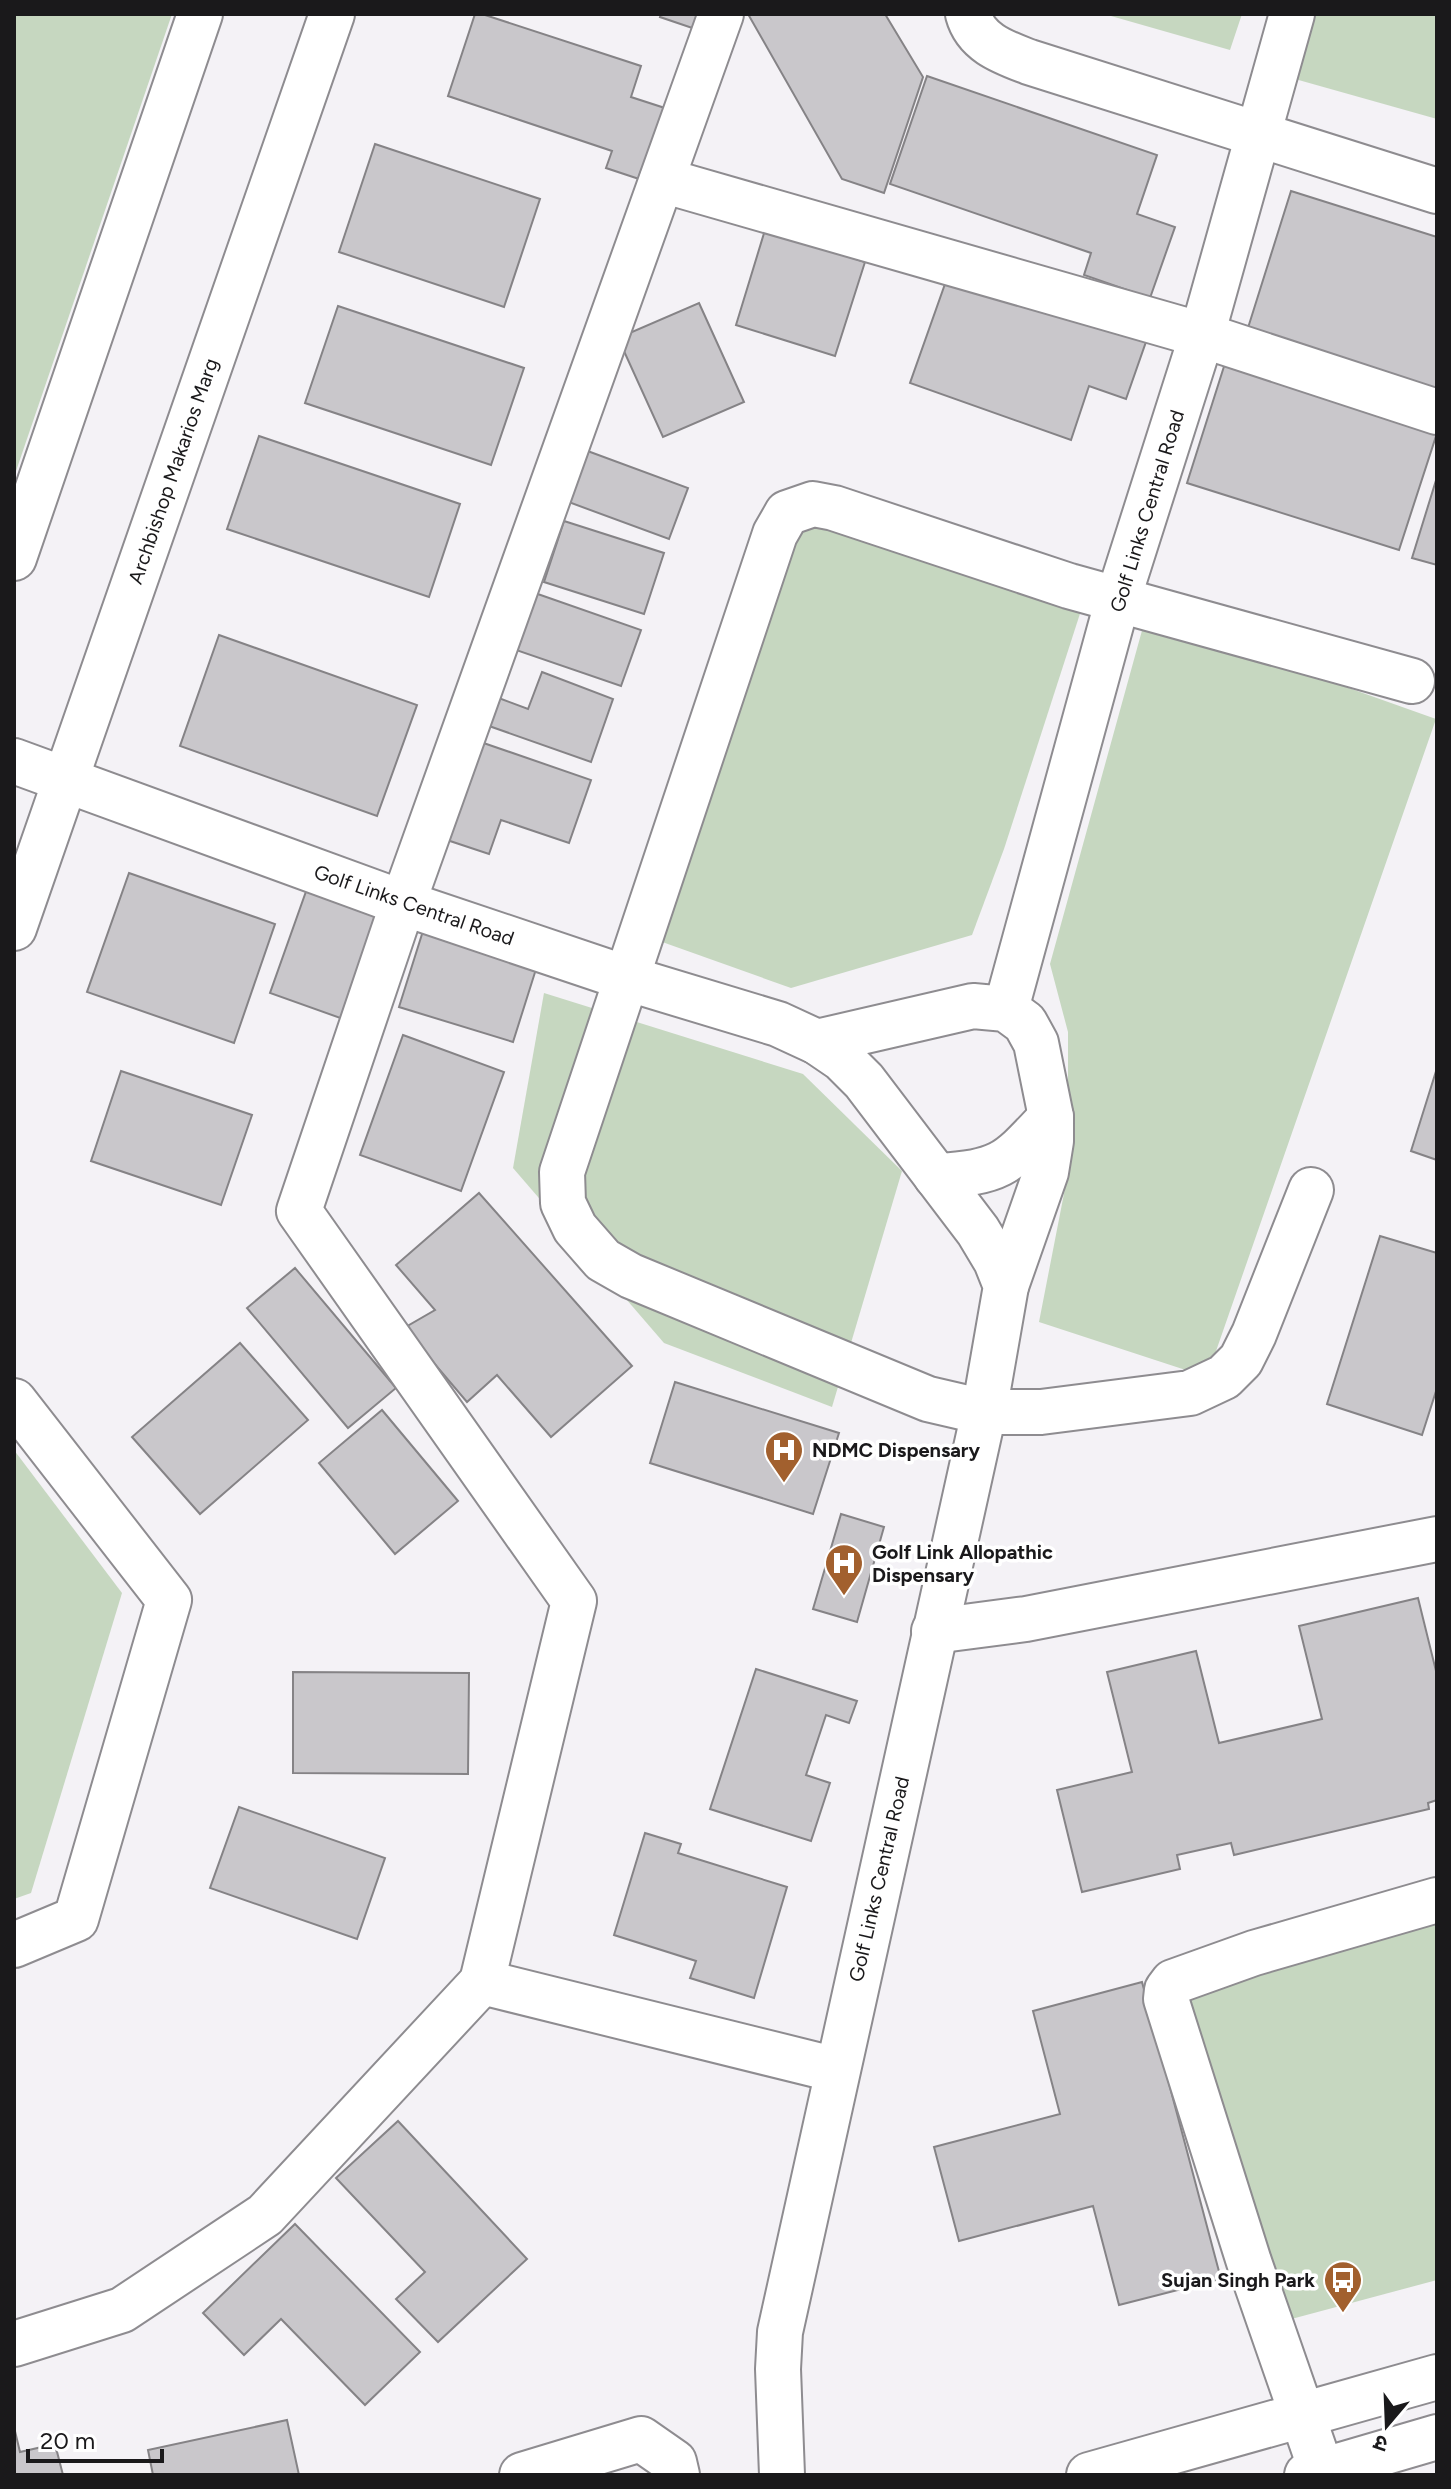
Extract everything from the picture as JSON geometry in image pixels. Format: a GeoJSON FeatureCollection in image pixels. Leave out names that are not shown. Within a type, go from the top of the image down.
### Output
{"type":"FeatureCollection","features":[{"type":"Feature","properties":{"kind":"street"},"geometry":{"type":"LineString","coordinates":[[14,558],[200,14]]}},
{"type":"Feature","properties":{"kind":"street","name":"Archbishop Makarios Marg"},"geometry":{"type":"LineString","coordinates":[[14,928],[332,14]]}},
{"type":"Feature","properties":{"kind":"street"},"geometry":{"type":"LineString","coordinates":[[14,2344],[122,2310],[265,2215],[482,1982],[574,1601],[299,1211],[403,903],[721,14]]}},
{"type":"Feature","properties":{"kind":"street"},"geometry":{"type":"LineString","coordinates":[[968,14],[972,28],[993,48],[1029,62],[1437,191]]}},
{"type":"Feature","properties":{"kind":"street","name":"Golf Links Central Road"},"geometry":{"type":"LineString","coordinates":[[782,2475],[778,2369],[780,2332],[984,1412],[1006,1286],[1046,1172],[1051,1141],[1051,1117],[1036,1043],[1025,1023],[1006,1009],[1118,599],[1202,335],[1292,14]]}},
{"type":"Feature","properties":{"kind":"street"},"geometry":{"type":"LineString","coordinates":[[662,180],[1202,335],[1437,412]]}},
{"type":"Feature","properties":{"kind":"street"},"geometry":{"type":"LineString","coordinates":[[1311,1190],[1254,1334],[1241,1360],[1224,1377],[1190,1393],[1041,1412],[984,1412],[928,1399],[631,1276],[603,1260],[575,1228],[563,1203],[562,1172],[775,534],[787,513],[813,504],[834,508],[1069,586],[1412,681]]}},
{"type":"Feature","properties":{"kind":"street","name":"Golf Links Central Road"},"geometry":{"type":"LineString","coordinates":[[14,761],[403,903],[626,978],[778,1024],[817,1042],[842,1059],[864,1081],[978,1231],[996,1261],[1006,1286]]}},
{"type":"Feature","properties":{"kind":"street"},"geometry":{"type":"LineString","coordinates":[[817,1042],[973,1006],[1006,1009]]}},
{"type":"Feature","properties":{"kind":"street"},"geometry":{"type":"LineString","coordinates":[[936,1176],[991,1170],[1015,1155],[1051,1117]]}},
{"type":"Feature","properties":{"kind":"street"},"geometry":{"type":"LineString","coordinates":[[14,1401],[169,1600],[76,1919],[14,1945]]}},
{"type":"Feature","properties":{"kind":"street"},"geometry":{"type":"LineString","coordinates":[[934,1631],[1026,1619],[1437,1539]]}},
{"type":"Feature","properties":{"kind":"street"},"geometry":{"type":"LineString","coordinates":[[1437,1900],[1254,1953],[1173,1982],[1167,1990],[1166,1999],[1249,2262],[1301,2414],[1317,2474],[1437,2437]]}},
{"type":"Feature","properties":{"kind":"street"},"geometry":{"type":"LineString","coordinates":[[482,1982],[837,2070]]}},
{"type":"Feature","properties":{"kind":"street"},"geometry":{"type":"LineString","coordinates":[[1089,2475],[1437,2377]]}},
{"type":"Feature","properties":{"kind":"street"},"geometry":{"type":"LineString","coordinates":[[522,2475],[641,2439],[674,2462],[677,2475]]}},
{"type":"Feature","properties":{"kind":"green space"},"geometry":{"type":"Polygon","coordinates":[[[14,14],[172,14],[14,477],[14,14]]]}},
{"type":"Feature","properties":{"kind":"green space"},"geometry":{"type":"Polygon","coordinates":[[[1104,14],[1242,14],[1230,50],[1104,14]]]}},
{"type":"Feature","properties":{"kind":"green space"},"geometry":{"type":"Polygon","coordinates":[[[1314,14],[1437,14],[1437,119],[1295,79],[1314,14]]]}},
{"type":"Feature","properties":{"kind":"green space"},"geometry":{"type":"Polygon","coordinates":[[[796,505],[1086,595],[1004,849],[972,935],[791,988],[651,938],[796,505]]]}},
{"type":"Feature","properties":{"kind":"green space"},"geometry":{"type":"Polygon","coordinates":[[[1146,616],[1436,719],[1207,1377],[1039,1322],[1068,1173],[1068,1032],[1050,964],[1146,616]]]}},
{"type":"Feature","properties":{"kind":"green space"},"geometry":{"type":"Polygon","coordinates":[[[544,993],[803,1074],[902,1171],[832,1407],[664,1343],[513,1168],[544,993]]]}},
{"type":"Feature","properties":{"kind":"green space"},"geometry":{"type":"Polygon","coordinates":[[[14,1450],[122,1593],[31,1893],[14,1899],[14,1450]]]}},
{"type":"Feature","properties":{"kind":"green space"},"geometry":{"type":"Polygon","coordinates":[[[1437,1906],[1437,2280],[1258,2328],[1166,1972],[1437,1906]]]}},
{"type":"Feature","properties":{"kind":"building"},"geometry":{"type":"Polygon","coordinates":[[[475,14],[641,66],[631,97],[674,111],[651,183],[606,168],[612,151],[448,96],[475,14]]]}},
{"type":"Feature","properties":{"kind":"building"},"geometry":{"type":"Polygon","coordinates":[[[661,14],[710,14],[704,32],[660,17],[661,14]]]}},
{"type":"Feature","properties":{"kind":"building"},"geometry":{"type":"Polygon","coordinates":[[[748,14],[885,14],[923,77],[884,193],[842,179],[748,14]]]}},
{"type":"Feature","properties":{"kind":"building"},"geometry":{"type":"Polygon","coordinates":[[[927,76],[1157,155],[1137,214],[1175,227],[1150,298],[1084,275],[1091,253],[890,184],[927,76]]]}},
{"type":"Feature","properties":{"kind":"building"},"geometry":{"type":"Polygon","coordinates":[[[375,144],[540,199],[504,307],[339,252],[375,144]]]}},
{"type":"Feature","properties":{"kind":"building"},"geometry":{"type":"Polygon","coordinates":[[[1291,191],[1437,237],[1437,391],[1247,331],[1291,191]]]}},
{"type":"Feature","properties":{"kind":"building"},"geometry":{"type":"Polygon","coordinates":[[[765,230],[865,262],[835,356],[736,325],[765,230]]]}},
{"type":"Feature","properties":{"kind":"building"},"geometry":{"type":"Polygon","coordinates":[[[951,267],[1148,336],[1126,399],[1089,386],[1071,440],[910,383],[951,267]]]}},
{"type":"Feature","properties":{"kind":"building"},"geometry":{"type":"Polygon","coordinates":[[[699,303],[744,402],[663,437],[618,338],[699,303]]]}},
{"type":"Feature","properties":{"kind":"building"},"geometry":{"type":"Polygon","coordinates":[[[338,306],[524,368],[491,465],[305,403],[338,306]]]}},
{"type":"Feature","properties":{"kind":"building"},"geometry":{"type":"Polygon","coordinates":[[[1227,357],[1437,424],[1437,433],[1399,550],[1187,483],[1227,357]]]}},
{"type":"Feature","properties":{"kind":"building"},"geometry":{"type":"Polygon","coordinates":[[[259,436],[460,504],[429,597],[227,529],[259,436]]]}},
{"type":"Feature","properties":{"kind":"building"},"geometry":{"type":"Polygon","coordinates":[[[574,446],[688,488],[669,539],[555,497],[574,446]]]}},
{"type":"Feature","properties":{"kind":"building"},"geometry":{"type":"Polygon","coordinates":[[[1437,477],[1437,565],[1412,558],[1437,477]]]}},
{"type":"Feature","properties":{"kind":"building"},"geometry":{"type":"Polygon","coordinates":[[[564,521],[664,553],[644,614],[544,582],[564,521]]]}},
{"type":"Feature","properties":{"kind":"building"},"geometry":{"type":"Polygon","coordinates":[[[532,592],[641,630],[621,686],[513,649],[532,592]]]}},
{"type":"Feature","properties":{"kind":"building"},"geometry":{"type":"Polygon","coordinates":[[[219,635],[417,705],[377,816],[180,746],[219,635]]]}},
{"type":"Feature","properties":{"kind":"building"},"geometry":{"type":"Polygon","coordinates":[[[542,672],[613,699],[591,762],[472,720],[496,697],[528,709],[542,672]]]}},
{"type":"Feature","properties":{"kind":"building"},"geometry":{"type":"Polygon","coordinates":[[[469,738],[591,780],[569,843],[501,820],[489,854],[435,836],[469,738]]]}},
{"type":"Feature","properties":{"kind":"building"},"geometry":{"type":"Polygon","coordinates":[[[129,873],[275,924],[234,1043],[87,992],[129,873]]]}},
{"type":"Feature","properties":{"kind":"building"},"geometry":{"type":"Polygon","coordinates":[[[309,883],[385,909],[346,1020],[270,993],[309,883]]]}},
{"type":"Feature","properties":{"kind":"building"},"geometry":{"type":"Polygon","coordinates":[[[423,931],[537,966],[513,1042],[399,1007],[423,931]]]}},
{"type":"Feature","properties":{"kind":"building"},"geometry":{"type":"Polygon","coordinates":[[[403,1035],[504,1072],[461,1191],[360,1155],[403,1035]]]}},
{"type":"Feature","properties":{"kind":"building"},"geometry":{"type":"Polygon","coordinates":[[[1437,1068],[1437,1160],[1411,1151],[1437,1068]]]}},
{"type":"Feature","properties":{"kind":"building"},"geometry":{"type":"Polygon","coordinates":[[[121,1071],[252,1115],[221,1205],[91,1161],[121,1071]]]}},
{"type":"Feature","properties":{"kind":"building"},"geometry":{"type":"Polygon","coordinates":[[[479,1193],[632,1366],[551,1437],[497,1375],[467,1402],[404,1328],[435,1310],[396,1265],[479,1193]]]}},
{"type":"Feature","properties":{"kind":"building"},"geometry":{"type":"Polygon","coordinates":[[[1380,1236],[1437,1253],[1437,1388],[1422,1435],[1327,1404],[1380,1236]]]}},
{"type":"Feature","properties":{"kind":"building"},"geometry":{"type":"Polygon","coordinates":[[[295,1268],[396,1388],[348,1428],[247,1308],[295,1268]]]}},
{"type":"Feature","properties":{"kind":"building"},"geometry":{"type":"Polygon","coordinates":[[[240,1343],[308,1420],[200,1514],[132,1437],[240,1343]]]}},
{"type":"Feature","properties":{"kind":"building"},"geometry":{"type":"Polygon","coordinates":[[[675,1382],[839,1433],[813,1514],[650,1463],[675,1382]]]}},
{"type":"Feature","properties":{"kind":"building"},"geometry":{"type":"Polygon","coordinates":[[[382,1410],[458,1501],[395,1554],[319,1463],[382,1410]]]}},
{"type":"Feature","properties":{"kind":"building"},"geometry":{"type":"Polygon","coordinates":[[[841,1514],[884,1527],[857,1622],[813,1609],[841,1514]]]}},
{"type":"Feature","properties":{"kind":"building"},"geometry":{"type":"Polygon","coordinates":[[[1418,1598],[1437,1675],[1437,1800],[1428,1803],[1429,1809],[1234,1855],[1231,1843],[1177,1855],[1180,1869],[1082,1892],[1057,1790],[1132,1772],[1107,1672],[1196,1651],[1219,1743],[1322,1719],[1299,1626],[1418,1598]]]}},
{"type":"Feature","properties":{"kind":"building"},"geometry":{"type":"Polygon","coordinates":[[[756,1669],[857,1701],[849,1723],[826,1715],[806,1775],[830,1783],[811,1841],[710,1809],[756,1669]]]}},
{"type":"Feature","properties":{"kind":"building"},"geometry":{"type":"Polygon","coordinates":[[[293,1672],[469,1673],[468,1774],[293,1773],[293,1672]]]}},
{"type":"Feature","properties":{"kind":"building"},"geometry":{"type":"Polygon","coordinates":[[[239,1807],[385,1858],[357,1939],[210,1888],[239,1807]]]}},
{"type":"Feature","properties":{"kind":"building"},"geometry":{"type":"Polygon","coordinates":[[[645,1833],[681,1844],[678,1853],[787,1887],[754,1998],[690,1978],[696,1961],[614,1935],[645,1833]]]}},
{"type":"Feature","properties":{"kind":"building"},"geometry":{"type":"Polygon","coordinates":[[[1142,1982],[1221,2279],[1119,2305],[1093,2206],[959,2241],[934,2147],[1060,2114],[1033,2011],[1142,1982]]]}},
{"type":"Feature","properties":{"kind":"building"},"geometry":{"type":"Polygon","coordinates":[[[398,2121],[527,2259],[438,2342],[396,2299],[425,2272],[336,2178],[398,2121]]]}},
{"type":"Feature","properties":{"kind":"building"},"geometry":{"type":"Polygon","coordinates":[[[295,2224],[420,2352],[365,2405],[281,2319],[244,2355],[203,2313],[295,2224]]]}},
{"type":"Feature","properties":{"kind":"building"},"geometry":{"type":"Polygon","coordinates":[[[287,2420],[299,2475],[153,2475],[148,2450],[287,2420]]]}},
{"type":"Feature","properties":{"kind":"building"},"geometry":{"type":"Polygon","coordinates":[[[14,2427],[20,2452],[55,2444],[63,2475],[14,2475],[14,2427]]]}},
{"type":"Feature","properties":{"kind":"place","name":"NDMC Dispensary"},"geometry":{"type":"Point","coordinates":[784,1484]}},
{"type":"Feature","properties":{"kind":"place","name":"Golf Link Allopathic Dispensary"},"geometry":{"type":"Point","coordinates":[844,1597]}},
{"type":"Feature","properties":{"kind":"place","name":"Sujan Singh Park"},"geometry":{"type":"Point","coordinates":[1343,2314]}}]}
